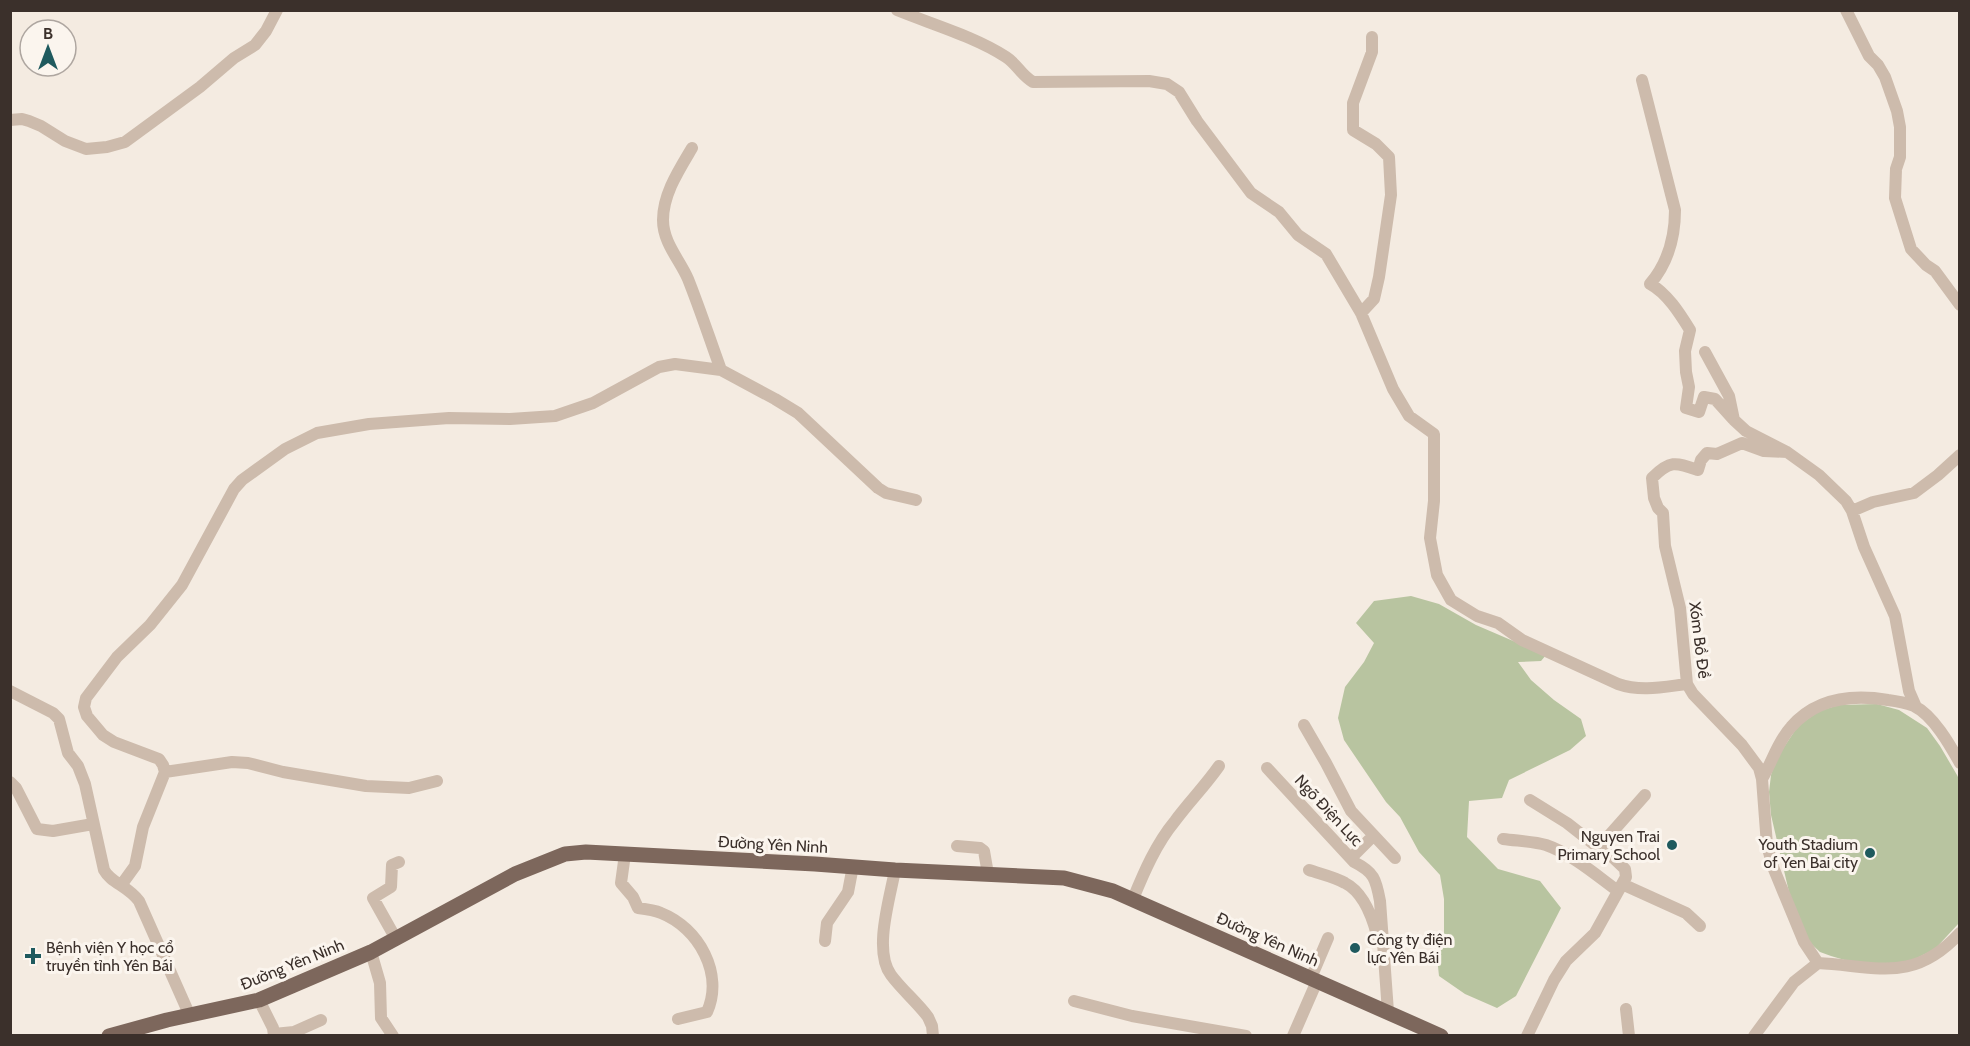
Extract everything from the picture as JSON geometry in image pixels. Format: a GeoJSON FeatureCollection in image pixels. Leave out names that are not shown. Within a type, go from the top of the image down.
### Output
{"type":"FeatureCollection","features":[{"type":"Feature","properties":{"kind":"main road","name":"Đường Yên Ninh"},"geometry":{"type":"LineString","coordinates":[[109,1035],[259,1000],[371,952],[515,874],[558,856],[586,852],[1064,878],[1113,891],[1133,899],[1388,1012],[1432,1034]]}},
{"type":"Feature","properties":{"kind":"street"},"geometry":{"type":"LineString","coordinates":[[10,120],[22,119],[86,149],[125,142],[200,87],[234,58],[255,45],[266,31],[277,10]]}},
{"type":"Feature","properties":{"kind":"street"},"geometry":{"type":"LineString","coordinates":[[897,10],[964,36],[1005,56],[1033,82],[1149,81],[1167,84],[1179,92],[1197,121],[1251,193],[1279,212],[1298,235],[1326,254],[1361,313],[1393,389],[1409,416],[1434,434],[1434,501],[1430,538],[1437,575],[1451,600],[1477,616],[1498,623],[1522,640],[1629,688],[1644,690],[1687,684]]}},
{"type":"Feature","properties":{"kind":"street"},"geometry":{"type":"LineString","coordinates":[[1846,10],[1869,56],[1885,77],[1897,111],[1900,127],[1900,157],[1896,169],[1895,198],[1911,249],[1935,271],[1959,305]]}},
{"type":"Feature","properties":{"kind":"street"},"geometry":{"type":"LineString","coordinates":[[1361,313],[1374,299],[1387,233],[1387,214],[1391,195],[1389,157],[1376,144],[1353,130],[1353,104],[1372,52],[1372,37]]}},
{"type":"Feature","properties":{"kind":"street"},"geometry":{"type":"LineString","coordinates":[[1642,80],[1675,210],[1675,228],[1662,270],[1650,284],[1657,288],[1690,330],[1685,351],[1689,387],[1686,408],[1699,412],[1704,397],[1715,399],[1746,431],[1787,452],[1819,475],[1846,501],[1895,616],[1909,691],[1916,707]]}},
{"type":"Feature","properties":{"kind":"street"},"geometry":{"type":"LineString","coordinates":[[692,148],[672,185],[665,206],[664,231],[687,277],[721,370]]}},
{"type":"Feature","properties":{"kind":"street"},"geometry":{"type":"LineString","coordinates":[[1705,352],[1729,396],[1734,420]]}},
{"type":"Feature","properties":{"kind":"street"},"geometry":{"type":"LineString","coordinates":[[122,884],[135,866],[143,827],[165,772],[164,765],[159,759],[114,742],[103,735],[87,716],[84,707],[86,698],[117,657],[150,626],[182,585],[234,489],[277,455],[317,433],[416,420],[510,418],[564,414],[593,404],[652,370],[667,365],[721,370],[798,413],[886,494],[916,500]]}},
{"type":"Feature","properties":{"kind":"street","name":"Xóm Bồ Đề"},"geometry":{"type":"LineString","coordinates":[[1787,452],[1764,451],[1742,443],[1717,454],[1707,453],[1701,460],[1698,470],[1678,463],[1669,465],[1652,478],[1654,498],[1663,513],[1665,546],[1680,608],[1687,684],[1693,694],[1757,764],[1762,779],[1764,823],[1773,867],[1804,942],[1818,963]]}},
{"type":"Feature","properties":{"kind":"street"},"geometry":{"type":"LineString","coordinates":[[1852,511],[1873,502],[1914,493],[1959,455]]}},
{"type":"Feature","properties":{"kind":"street"},"geometry":{"type":"LineString","coordinates":[[10,692],[58,717],[68,753],[78,766],[85,784],[104,870],[111,879],[122,884],[135,895],[143,907],[189,1016]]}},
{"type":"Feature","properties":{"kind":"street"},"geometry":{"type":"LineString","coordinates":[[1762,779],[1790,727],[1810,710],[1833,701],[1860,696],[1916,707],[1930,719],[1949,743],[1959,763]]}},
{"type":"Feature","properties":{"kind":"street"},"geometry":{"type":"LineString","coordinates":[[1304,726],[1351,811],[1395,858]]}},
{"type":"Feature","properties":{"kind":"street"},"geometry":{"type":"LineString","coordinates":[[165,772],[232,762],[248,763],[283,772],[366,786],[409,788],[437,781]]}},
{"type":"Feature","properties":{"kind":"street"},"geometry":{"type":"LineString","coordinates":[[1133,899],[1147,866],[1174,822],[1196,798],[1219,766]]}},
{"type":"Feature","properties":{"kind":"street","name":"Ngõ Điện Lực"},"geometry":{"type":"LineString","coordinates":[[1267,768],[1354,862],[1368,868],[1377,884],[1388,1012]]}},
{"type":"Feature","properties":{"kind":"street"},"geometry":{"type":"LineString","coordinates":[[10,782],[16,788],[37,829],[53,831],[93,824]]}},
{"type":"Feature","properties":{"kind":"street"},"geometry":{"type":"LineString","coordinates":[[1605,850],[1606,839],[1645,795]]}},
{"type":"Feature","properties":{"kind":"street"},"geometry":{"type":"LineString","coordinates":[[1527,1035],[1554,980],[1566,961],[1595,933],[1626,878],[1626,871],[1605,850],[1530,800]]}},
{"type":"Feature","properties":{"kind":"street"},"geometry":{"type":"LineString","coordinates":[[1351,858],[1372,836]]}},
{"type":"Feature","properties":{"kind":"street"},"geometry":{"type":"LineString","coordinates":[[1503,839],[1538,843],[1556,849],[1620,888],[1686,913],[1700,926]]}},
{"type":"Feature","properties":{"kind":"street"},"geometry":{"type":"LineString","coordinates":[[957,846],[980,848],[984,851],[988,874]]}},
{"type":"Feature","properties":{"kind":"street"},"geometry":{"type":"LineString","coordinates":[[626,854],[621,883],[633,897],[638,908],[661,912],[678,922],[699,944],[712,970],[714,980],[707,1012],[678,1019]]}},
{"type":"Feature","properties":{"kind":"street"},"geometry":{"type":"LineString","coordinates":[[396,939],[373,898],[392,887],[391,868],[399,862]]}},
{"type":"Feature","properties":{"kind":"street"},"geometry":{"type":"LineString","coordinates":[[825,941],[827,923],[848,891],[853,866]]}},
{"type":"Feature","properties":{"kind":"street"},"geometry":{"type":"LineString","coordinates":[[894,870],[882,939],[882,956],[891,976],[928,1017],[933,1035]]}},
{"type":"Feature","properties":{"kind":"street"},"geometry":{"type":"LineString","coordinates":[[1309,870],[1346,883],[1354,890],[1372,918],[1384,960]]}},
{"type":"Feature","properties":{"kind":"street"},"geometry":{"type":"LineString","coordinates":[[1754,1035],[1794,982],[1818,963],[1890,970],[1908,967],[1940,951],[1959,933]]}},
{"type":"Feature","properties":{"kind":"street"},"geometry":{"type":"LineString","coordinates":[[1293,1035],[1328,938]]}},
{"type":"Feature","properties":{"kind":"street"},"geometry":{"type":"LineString","coordinates":[[371,952],[380,982],[381,1018],[393,1035]]}},
{"type":"Feature","properties":{"kind":"street"},"geometry":{"type":"LineString","coordinates":[[259,1000],[273,1028],[274,1035],[289,1034],[321,1020]]}},
{"type":"Feature","properties":{"kind":"street"},"geometry":{"type":"LineString","coordinates":[[1074,1001],[1132,1016],[1241,1035]]}},
{"type":"Feature","properties":{"kind":"street"},"geometry":{"type":"LineString","coordinates":[[1626,1009],[1629,1035]]}},
{"type":"Feature","properties":{"kind":"green space"},"geometry":{"type":"Polygon","coordinates":[[[1411,596],[1439,604],[1476,625],[1546,655],[1541,661],[1518,662],[1531,680],[1581,719],[1586,736],[1570,750],[1509,780],[1502,798],[1469,801],[1467,837],[1498,869],[1540,881],[1561,908],[1516,996],[1497,1008],[1465,994],[1439,976],[1436,948],[1444,933],[1444,899],[1440,875],[1419,852],[1400,817],[1386,802],[1344,740],[1338,718],[1345,687],[1364,662],[1374,643],[1356,623],[1374,601],[1411,596]]]}},
{"type":"Feature","properties":{"kind":"green space","name":"Youth Stadium of Yen Bai city"},"geometry":{"type":"Polygon","coordinates":[[[1877,704],[1899,710],[1927,728],[1960,781],[1959,923],[1935,949],[1909,962],[1891,966],[1848,961],[1831,956],[1820,952],[1806,939],[1789,892],[1771,815],[1769,792],[1776,759],[1798,726],[1819,711],[1839,705],[1877,704]]]}},
{"type":"Feature","properties":{"kind":"place","name":"Nguyen Trai Primary School"},"geometry":{"type":"Point","coordinates":[1672,845]}},
{"type":"Feature","properties":{"kind":"place","name":"Youth Stadium of Yen Bai city"},"geometry":{"type":"Point","coordinates":[1870,853]}},
{"type":"Feature","properties":{"kind":"place","name":"Công ty điện lực Yên Bái"},"geometry":{"type":"Point","coordinates":[1355,948]}},
{"type":"Feature","properties":{"kind":"place","name":"Bệnh viện Y học cổ truyền tỉnh Yên Bái"},"geometry":{"type":"Point","coordinates":[33,956]}}]}
